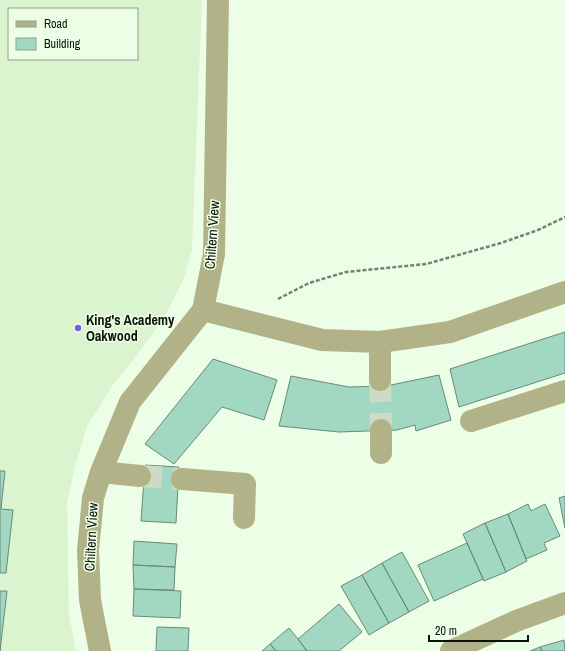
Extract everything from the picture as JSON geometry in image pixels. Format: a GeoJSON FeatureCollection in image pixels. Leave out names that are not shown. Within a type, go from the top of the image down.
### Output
{"type":"FeatureCollection","features":[{"type":"Feature","properties":{"kind":"street","name":"Chiltern View"},"geometry":{"type":"LineString","coordinates":[[100,651],[90,600],[88,550],[93,498],[101,472],[130,402],[203,310],[214,254],[218,0]]}},
{"type":"Feature","properties":{"kind":"street"},"geometry":{"type":"LineString","coordinates":[[203,310],[322,340],[380,342],[450,332],[565,292]]}},
{"type":"Feature","properties":{"kind":"street"},"geometry":{"type":"LineString","coordinates":[[380,342],[380,380]]}},
{"type":"Feature","properties":{"kind":"street"},"geometry":{"type":"LineString","coordinates":[[471,421],[565,391]]}},
{"type":"Feature","properties":{"kind":"street"},"geometry":{"type":"LineString","coordinates":[[381,430],[381,453]]}},
{"type":"Feature","properties":{"kind":"street"},"geometry":{"type":"LineString","coordinates":[[101,472],[140,476]]}},
{"type":"Feature","properties":{"kind":"street"},"geometry":{"type":"LineString","coordinates":[[182,479],[245,484],[244,518]]}},
{"type":"Feature","properties":{"kind":"street"},"geometry":{"type":"LineString","coordinates":[[451,651],[516,621],[565,603]]}},
{"type":"Feature","properties":{"kind":"path"},"geometry":{"type":"LineString","coordinates":[[240,319],[309,283],[346,272],[426,264],[501,243],[538,230],[565,217]]}},
{"type":"Feature","properties":{"kind":"shaded area","name":"King's Academy Oakwood"},"geometry":{"type":"Polygon","coordinates":[[[0,0],[202,0],[192,250],[184,278],[166,314],[147,342],[113,385],[88,424],[76,463],[67,502],[69,615],[76,651],[0,651],[0,0]]]}},
{"type":"Feature","properties":{"kind":"building"},"geometry":{"type":"Polygon","coordinates":[[[565,332],[565,373],[459,407],[450,369],[565,332]]]}},
{"type":"Feature","properties":{"kind":"building"},"geometry":{"type":"Polygon","coordinates":[[[213,359],[277,380],[264,420],[222,407],[174,464],[145,444],[213,359]]]}},
{"type":"Feature","properties":{"kind":"building"},"geometry":{"type":"Polygon","coordinates":[[[439,375],[451,420],[416,431],[415,425],[397,430],[339,432],[279,426],[291,376],[349,387],[386,386],[439,375]]]}},
{"type":"Feature","properties":{"kind":"building"},"geometry":{"type":"Polygon","coordinates":[[[145,465],[179,467],[176,523],[141,521],[145,465]]]}},
{"type":"Feature","properties":{"kind":"building"},"geometry":{"type":"Polygon","coordinates":[[[0,471],[5,471],[1,509],[13,510],[6,573],[0,573],[0,471]]]}},
{"type":"Feature","properties":{"kind":"building"},"geometry":{"type":"Polygon","coordinates":[[[565,496],[565,528],[559,498],[565,496]]]}},
{"type":"Feature","properties":{"kind":"building"},"geometry":{"type":"Polygon","coordinates":[[[528,504],[531,511],[545,504],[560,536],[544,543],[547,550],[526,559],[508,514],[528,504]]]}},
{"type":"Feature","properties":{"kind":"building"},"geometry":{"type":"Polygon","coordinates":[[[508,514],[527,561],[506,572],[485,523],[508,514]]]}},
{"type":"Feature","properties":{"kind":"building"},"geometry":{"type":"Polygon","coordinates":[[[485,523],[506,572],[484,581],[463,534],[485,523]]]}},
{"type":"Feature","properties":{"kind":"building"},"geometry":{"type":"Polygon","coordinates":[[[134,541],[177,544],[175,567],[133,565],[134,541]]]}},
{"type":"Feature","properties":{"kind":"building"},"geometry":{"type":"Polygon","coordinates":[[[467,543],[483,579],[434,601],[418,565],[467,543]]]}},
{"type":"Feature","properties":{"kind":"building"},"geometry":{"type":"Polygon","coordinates":[[[402,552],[429,601],[409,612],[382,563],[402,552]]]}},
{"type":"Feature","properties":{"kind":"building"},"geometry":{"type":"Polygon","coordinates":[[[382,563],[409,612],[389,623],[362,575],[382,563]]]}},
{"type":"Feature","properties":{"kind":"building"},"geometry":{"type":"Polygon","coordinates":[[[133,565],[175,567],[174,590],[134,589],[133,565]]]}},
{"type":"Feature","properties":{"kind":"building"},"geometry":{"type":"Polygon","coordinates":[[[362,575],[389,623],[369,635],[341,586],[362,575]]]}},
{"type":"Feature","properties":{"kind":"building"},"geometry":{"type":"Polygon","coordinates":[[[134,589],[181,591],[180,618],[133,616],[134,589]]]}},
{"type":"Feature","properties":{"kind":"building"},"geometry":{"type":"Polygon","coordinates":[[[0,591],[7,591],[0,651],[0,591]]]}},
{"type":"Feature","properties":{"kind":"building"},"geometry":{"type":"Polygon","coordinates":[[[339,604],[362,632],[339,651],[307,651],[298,639],[339,604]]]}},
{"type":"Feature","properties":{"kind":"building"},"geometry":{"type":"Polygon","coordinates":[[[157,627],[189,628],[188,651],[156,651],[157,627]]]}},
{"type":"Feature","properties":{"kind":"building"},"geometry":{"type":"Polygon","coordinates":[[[289,628],[307,651],[276,651],[270,644],[289,628]]]}},
{"type":"Feature","properties":{"kind":"building"},"geometry":{"type":"Polygon","coordinates":[[[564,640],[565,651],[542,651],[540,647],[564,640]]]}},
{"type":"Feature","properties":{"kind":"building"},"geometry":{"type":"Polygon","coordinates":[[[270,644],[276,651],[262,651],[270,644]]]}},
{"type":"Feature","properties":{"kind":"building"},"geometry":{"type":"Polygon","coordinates":[[[540,647],[542,651],[530,651],[540,647]]]}},
{"type":"Feature","properties":{"kind":"tunnel"},"geometry":{"type":"LineString","coordinates":[[380,380],[381,430]]}},
{"type":"Feature","properties":{"kind":"tunnel"},"geometry":{"type":"LineString","coordinates":[[140,476],[182,479]]}},
{"type":"Feature","properties":{"kind":"place","name":"King's Academy Oakwood"},"geometry":{"type":"Point","coordinates":[78,328]}}]}
